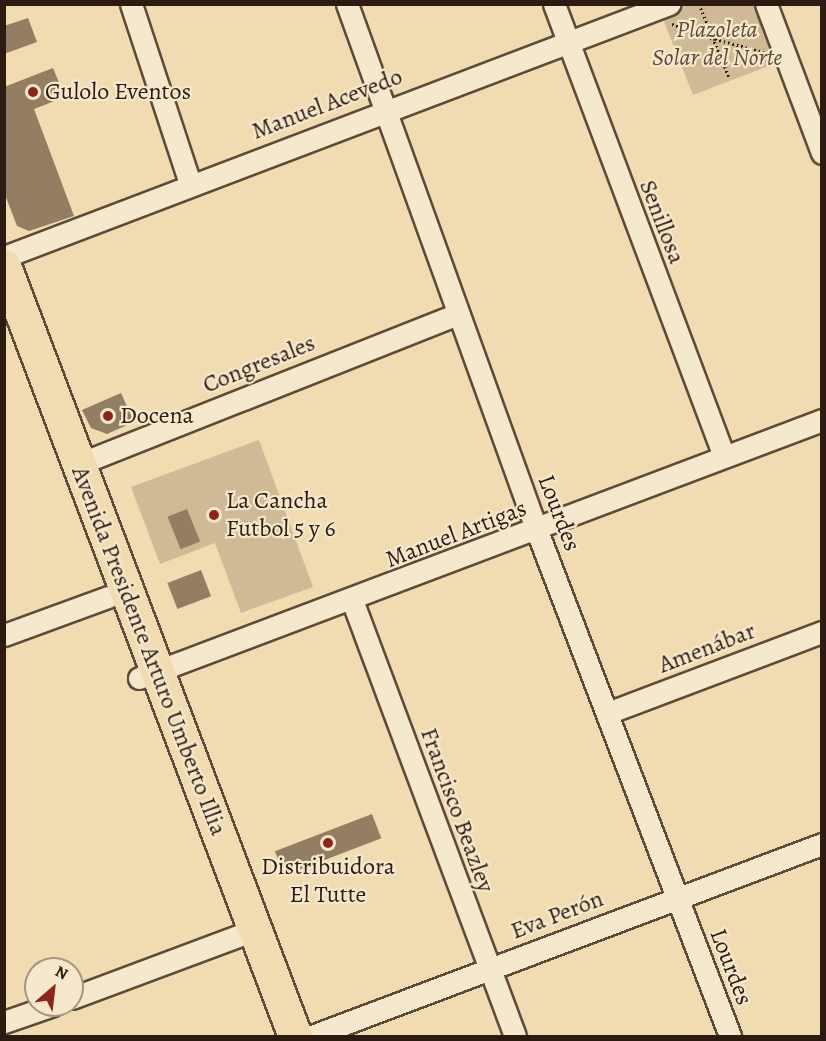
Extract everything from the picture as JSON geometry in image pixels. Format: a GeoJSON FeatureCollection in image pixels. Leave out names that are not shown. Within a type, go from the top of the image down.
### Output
{"type":"FeatureCollection","features":[{"type":"Feature","properties":{"kind":"main road","name":"Avenida Presidente Arturo Umberto Illia"},"geometry":{"type":"LineString","coordinates":[[4,266],[79,464],[148,675],[246,935],[295,1036]]}},
{"type":"Feature","properties":{"kind":"main road","name":"Avenida Presidente Arturo Umberto Illia"},"geometry":{"type":"LineString","coordinates":[[4,326],[108,597],[148,675]]}},
{"type":"Feature","properties":{"kind":"main road","name":"Avenida Presidente Arturo Umberto Illia"},"geometry":{"type":"LineString","coordinates":[[246,935],[273,1036]]}},
{"type":"Feature","properties":{"kind":"street"},"geometry":{"type":"LineString","coordinates":[[131,4],[190,183]]}},
{"type":"Feature","properties":{"kind":"street","name":"Lourdes"},"geometry":{"type":"LineString","coordinates":[[346,4],[382,110],[537,531],[610,712],[730,1036]]}},
{"type":"Feature","properties":{"kind":"street","name":"Senillosa"},"geometry":{"type":"LineString","coordinates":[[554,4],[565,41],[724,456]]}},
{"type":"Feature","properties":{"kind":"street","name":"Manuel Acevedo"},"geometry":{"type":"LineString","coordinates":[[4,257],[382,110],[565,41],[666,6]]}},
{"type":"Feature","properties":{"kind":"street"},"geometry":{"type":"LineString","coordinates":[[769,12],[822,153]]}},
{"type":"Feature","properties":{"kind":"street","name":"Congresales"},"geometry":{"type":"LineString","coordinates":[[79,464],[458,314]]}},
{"type":"Feature","properties":{"kind":"street","name":"Manuel Artigas"},"geometry":{"type":"LineString","coordinates":[[148,675],[537,531],[724,456],[822,420]]}},
{"type":"Feature","properties":{"kind":"street"},"geometry":{"type":"LineString","coordinates":[[4,635],[108,597]]}},
{"type":"Feature","properties":{"kind":"street","name":"Francisco Beazley"},"geometry":{"type":"LineString","coordinates":[[352,600],[488,969],[515,1036]]}},
{"type":"Feature","properties":{"kind":"street","name":"Amenábar"},"geometry":{"type":"LineString","coordinates":[[610,712],[822,632]]}},
{"type":"Feature","properties":{"kind":"street","name":"Eva Perón"},"geometry":{"type":"LineString","coordinates":[[312,1036],[822,844]]}},
{"type":"Feature","properties":{"kind":"street"},"geometry":{"type":"LineString","coordinates":[[84,995],[246,935]]}},
{"type":"Feature","properties":{"kind":"street"},"geometry":{"type":"LineString","coordinates":[[4,1022],[24,1015]]}},
{"type":"Feature","properties":{"kind":"path"},"geometry":{"type":"LineString","coordinates":[[699,4],[729,76]]}},
{"type":"Feature","properties":{"kind":"path"},"geometry":{"type":"LineString","coordinates":[[666,6],[669,22],[714,39],[787,59]]}},
{"type":"Feature","properties":{"kind":"path"},"geometry":{"type":"LineString","coordinates":[[714,39],[769,12]]}},
{"type":"Feature","properties":{"kind":"green space","name":"Plazoleta Solar del Norte"},"geometry":{"type":"Polygon","coordinates":[[[669,4],[766,5],[787,59],[693,95],[659,9],[669,4]]]}},
{"type":"Feature","properties":{"kind":"green space","name":"La Cancha Futbol 5 y 6"},"geometry":{"type":"Polygon","coordinates":[[[259,440],[313,587],[241,613],[215,543],[160,564],[131,487],[259,440]]]}},
{"type":"Feature","properties":{"kind":"building"},"geometry":{"type":"Polygon","coordinates":[[[28,18],[37,42],[4,54],[4,26],[28,18]]]}},
{"type":"Feature","properties":{"kind":"building"},"geometry":{"type":"Polygon","coordinates":[[[53,68],[65,97],[34,109],[74,216],[29,231],[17,226],[4,192],[4,87],[53,68]]]}},
{"type":"Feature","properties":{"kind":"building","name":"Docena"},"geometry":{"type":"Polygon","coordinates":[[[121,393],[134,422],[107,434],[91,428],[82,410],[121,393]]]}},
{"type":"Feature","properties":{"kind":"building"},"geometry":{"type":"Polygon","coordinates":[[[187,509],[200,541],[181,549],[168,517],[187,509]]]}},
{"type":"Feature","properties":{"kind":"building"},"geometry":{"type":"Polygon","coordinates":[[[201,570],[211,596],[177,609],[167,583],[201,570]]]}},
{"type":"Feature","properties":{"kind":"building","name":"Distribuidora El Tutte"},"geometry":{"type":"Polygon","coordinates":[[[372,814],[381,838],[284,876],[275,851],[372,814]]]}},
{"type":"Feature","properties":{"kind":"place","name":"Gulolo Eventos"},"geometry":{"type":"Point","coordinates":[33,92]}},
{"type":"Feature","properties":{"kind":"place","name":"Docena"},"geometry":{"type":"Point","coordinates":[108,416]}},
{"type":"Feature","properties":{"kind":"place","name":"La Cancha Futbol 5 y 6"},"geometry":{"type":"Point","coordinates":[214,515]}},
{"type":"Feature","properties":{"kind":"place","name":"Distribuidora El Tutte"},"geometry":{"type":"Point","coordinates":[328,843]}}]}
